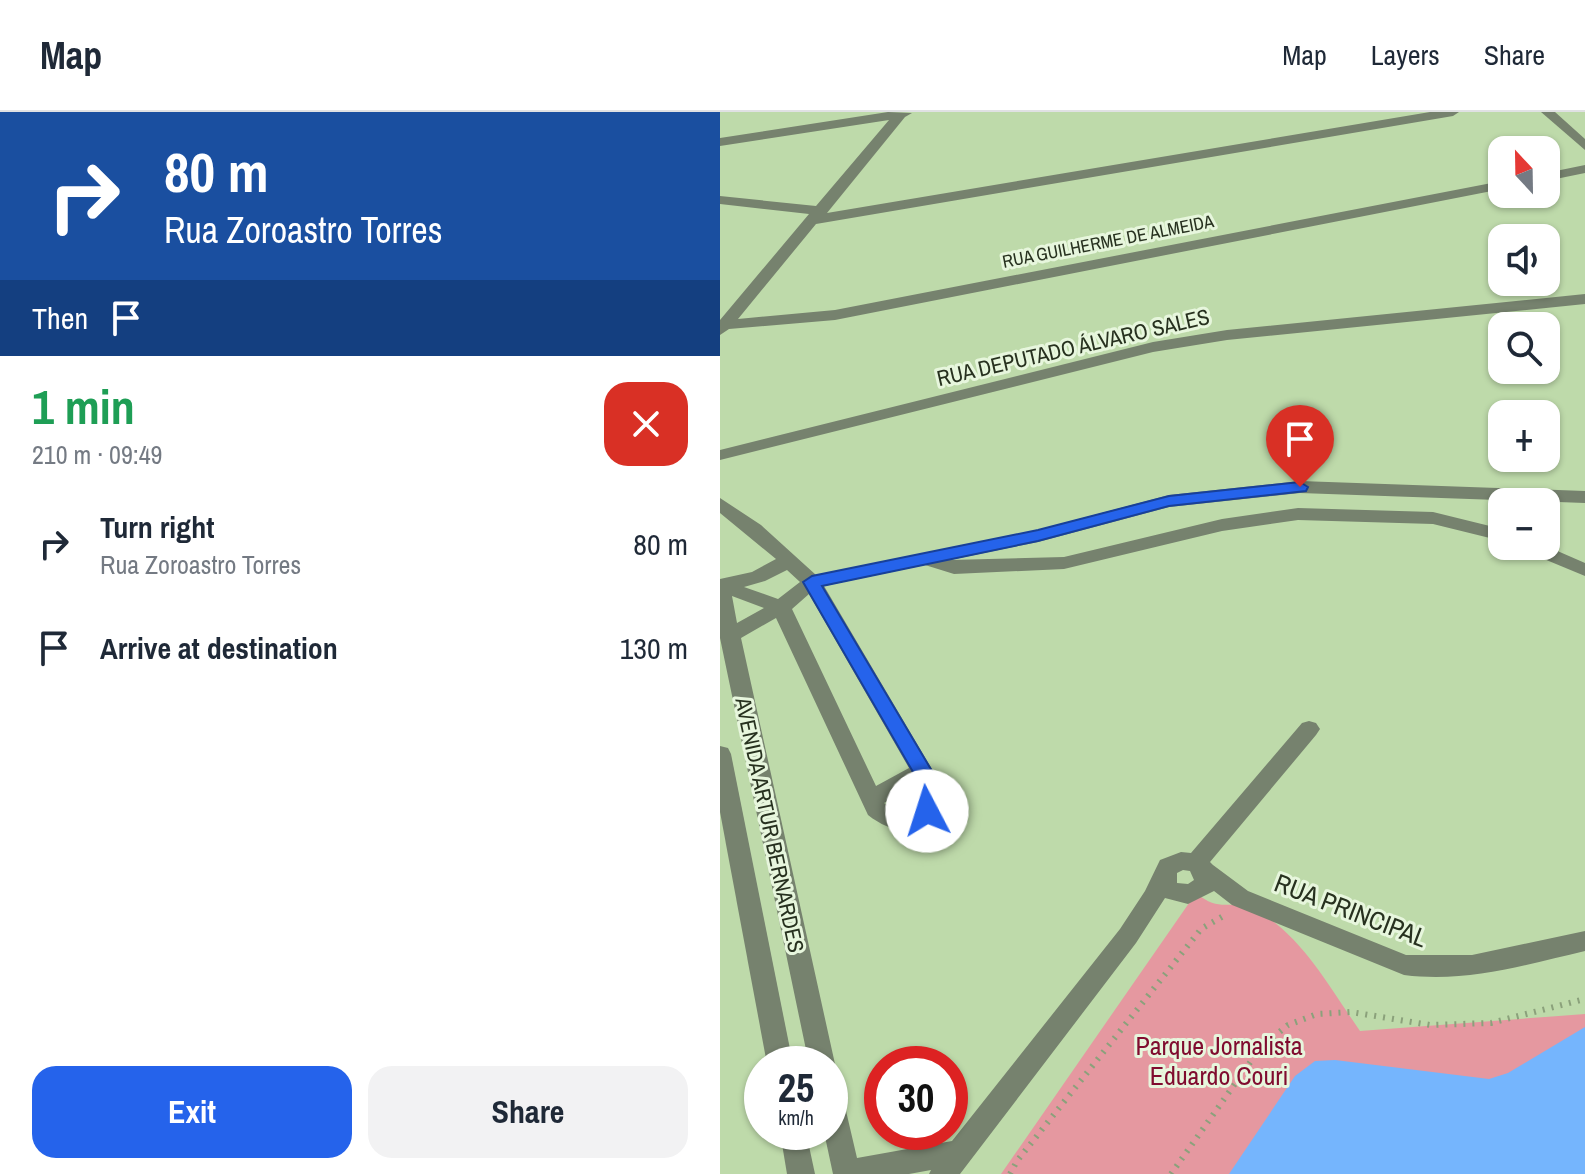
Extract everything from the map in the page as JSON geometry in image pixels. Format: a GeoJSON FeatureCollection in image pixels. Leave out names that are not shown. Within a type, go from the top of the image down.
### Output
{"type":"FeatureCollection","features":[{"type":"Feature","properties":{"kind":"street"},"geometry":{"type":"LineString","coordinates":[[720,200],[818,215],[1453,112]]}},
{"type":"Feature","properties":{"kind":"street"},"geometry":{"type":"LineString","coordinates":[[1547,112],[1585,146]]}},
{"type":"Feature","properties":{"kind":"street"},"geometry":{"type":"LineString","coordinates":[[721,327],[905,113]]}},
{"type":"Feature","properties":{"kind":"street"},"geometry":{"type":"LineString","coordinates":[[720,142],[905,113]]}},
{"type":"Feature","properties":{"kind":"street"},"geometry":{"type":"LineString","coordinates":[[1560,174],[1585,169]]}},
{"type":"Feature","properties":{"kind":"street","name":"RUA GUILHERME DE ALMEIDA"},"geometry":{"type":"LineString","coordinates":[[721,327],[835,315],[1488,188]]}},
{"type":"Feature","properties":{"kind":"street","name":"RUA DEPUTADO ÁLVARO SALES"},"geometry":{"type":"LineString","coordinates":[[720,455],[1153,347],[1227,335],[1585,299]]}},
{"type":"Feature","properties":{"kind":"street"},"geometry":{"type":"LineString","coordinates":[[729,636],[781,607],[812,582],[1038,536],[1169,501],[1300,487],[1585,497]]}},
{"type":"Feature","properties":{"kind":"street"},"geometry":{"type":"LineString","coordinates":[[720,504],[790,560],[812,582],[922,771],[932,802],[918,818],[893,822],[876,809],[781,607],[720,585]]}},
{"type":"Feature","properties":{"kind":"street"},"geometry":{"type":"LineString","coordinates":[[926,559],[954,568],[1064,563],[1222,525],[1298,514],[1433,518],[1488,532]]}},
{"type":"Feature","properties":{"kind":"street"},"geometry":{"type":"LineString","coordinates":[[1560,559],[1585,570]]}},
{"type":"Feature","properties":{"kind":"street"},"geometry":{"type":"LineString","coordinates":[[720,585],[758,577],[790,560]]}},
{"type":"Feature","properties":{"kind":"street","name":"AVENIDA ARTUR BERNARDES"},"geometry":{"type":"LineString","coordinates":[[720,585],[818,1046]]}},
{"type":"Feature","properties":{"kind":"street"},"geometry":{"type":"LineString","coordinates":[[1128,936],[1195,881],[1309,729]]}},
{"type":"Feature","properties":{"kind":"street","name":"AVENIDA ARTUR BERNARDES"},"geometry":{"type":"LineString","coordinates":[[720,754],[777,1046]]}},
{"type":"Feature","properties":{"kind":"street"},"geometry":{"type":"LineString","coordinates":[[871,799],[922,771]]}},
{"type":"Feature","properties":{"kind":"street"},"geometry":{"type":"LineString","coordinates":[[842,1150],[847,1173],[950,1164],[1128,936],[1154,897],[1168,867],[1181,861],[1195,881]]}},
{"type":"Feature","properties":{"kind":"street"},"geometry":{"type":"LineString","coordinates":[[1163,878],[1168,889],[1195,881]]}},
{"type":"Feature","properties":{"kind":"street","name":"RUA PRINCIPAL"},"geometry":{"type":"LineString","coordinates":[[1195,881],[1236,905],[1404,965],[1428,969],[1455,968],[1585,941]]}},
{"type":"Feature","properties":{"kind":"street"},"geometry":{"type":"LineString","coordinates":[[796,1150],[801,1174]]}},
{"type":"Feature","properties":{"kind":"path"},"geometry":{"type":"LineString","coordinates":[[1010,1174],[1017,1161],[1201,929],[1236,905]]}},
{"type":"Feature","properties":{"kind":"path"},"geometry":{"type":"LineString","coordinates":[[1171,1174],[1261,1047],[1288,1025],[1317,1014],[1351,1012],[1430,1025],[1491,1023],[1585,999]]}},
{"type":"Feature","properties":{"kind":"green space","name":"Parque Jornalista Eduardo Couri"},"geometry":{"type":"Polygon","coordinates":[[[1196,893],[1220,905],[1247,906],[1271,920],[1313,963],[1360,1031],[1585,1014],[1585,1174],[1001,1174],[1196,893]]]}},
{"type":"Feature","properties":{"kind":"water"},"geometry":{"type":"Polygon","coordinates":[[[1585,1027],[1585,1174],[1229,1174],[1295,1076],[1315,1061],[1335,1060],[1489,1079],[1508,1073],[1585,1027]]]}},
{"type":"Feature","properties":{"kind":"route"},"geometry":{"type":"LineString","coordinates":[[927,811],[932,802],[931,790],[922,771],[812,582],[1038,536],[1169,501],[1300,487]]}}]}
